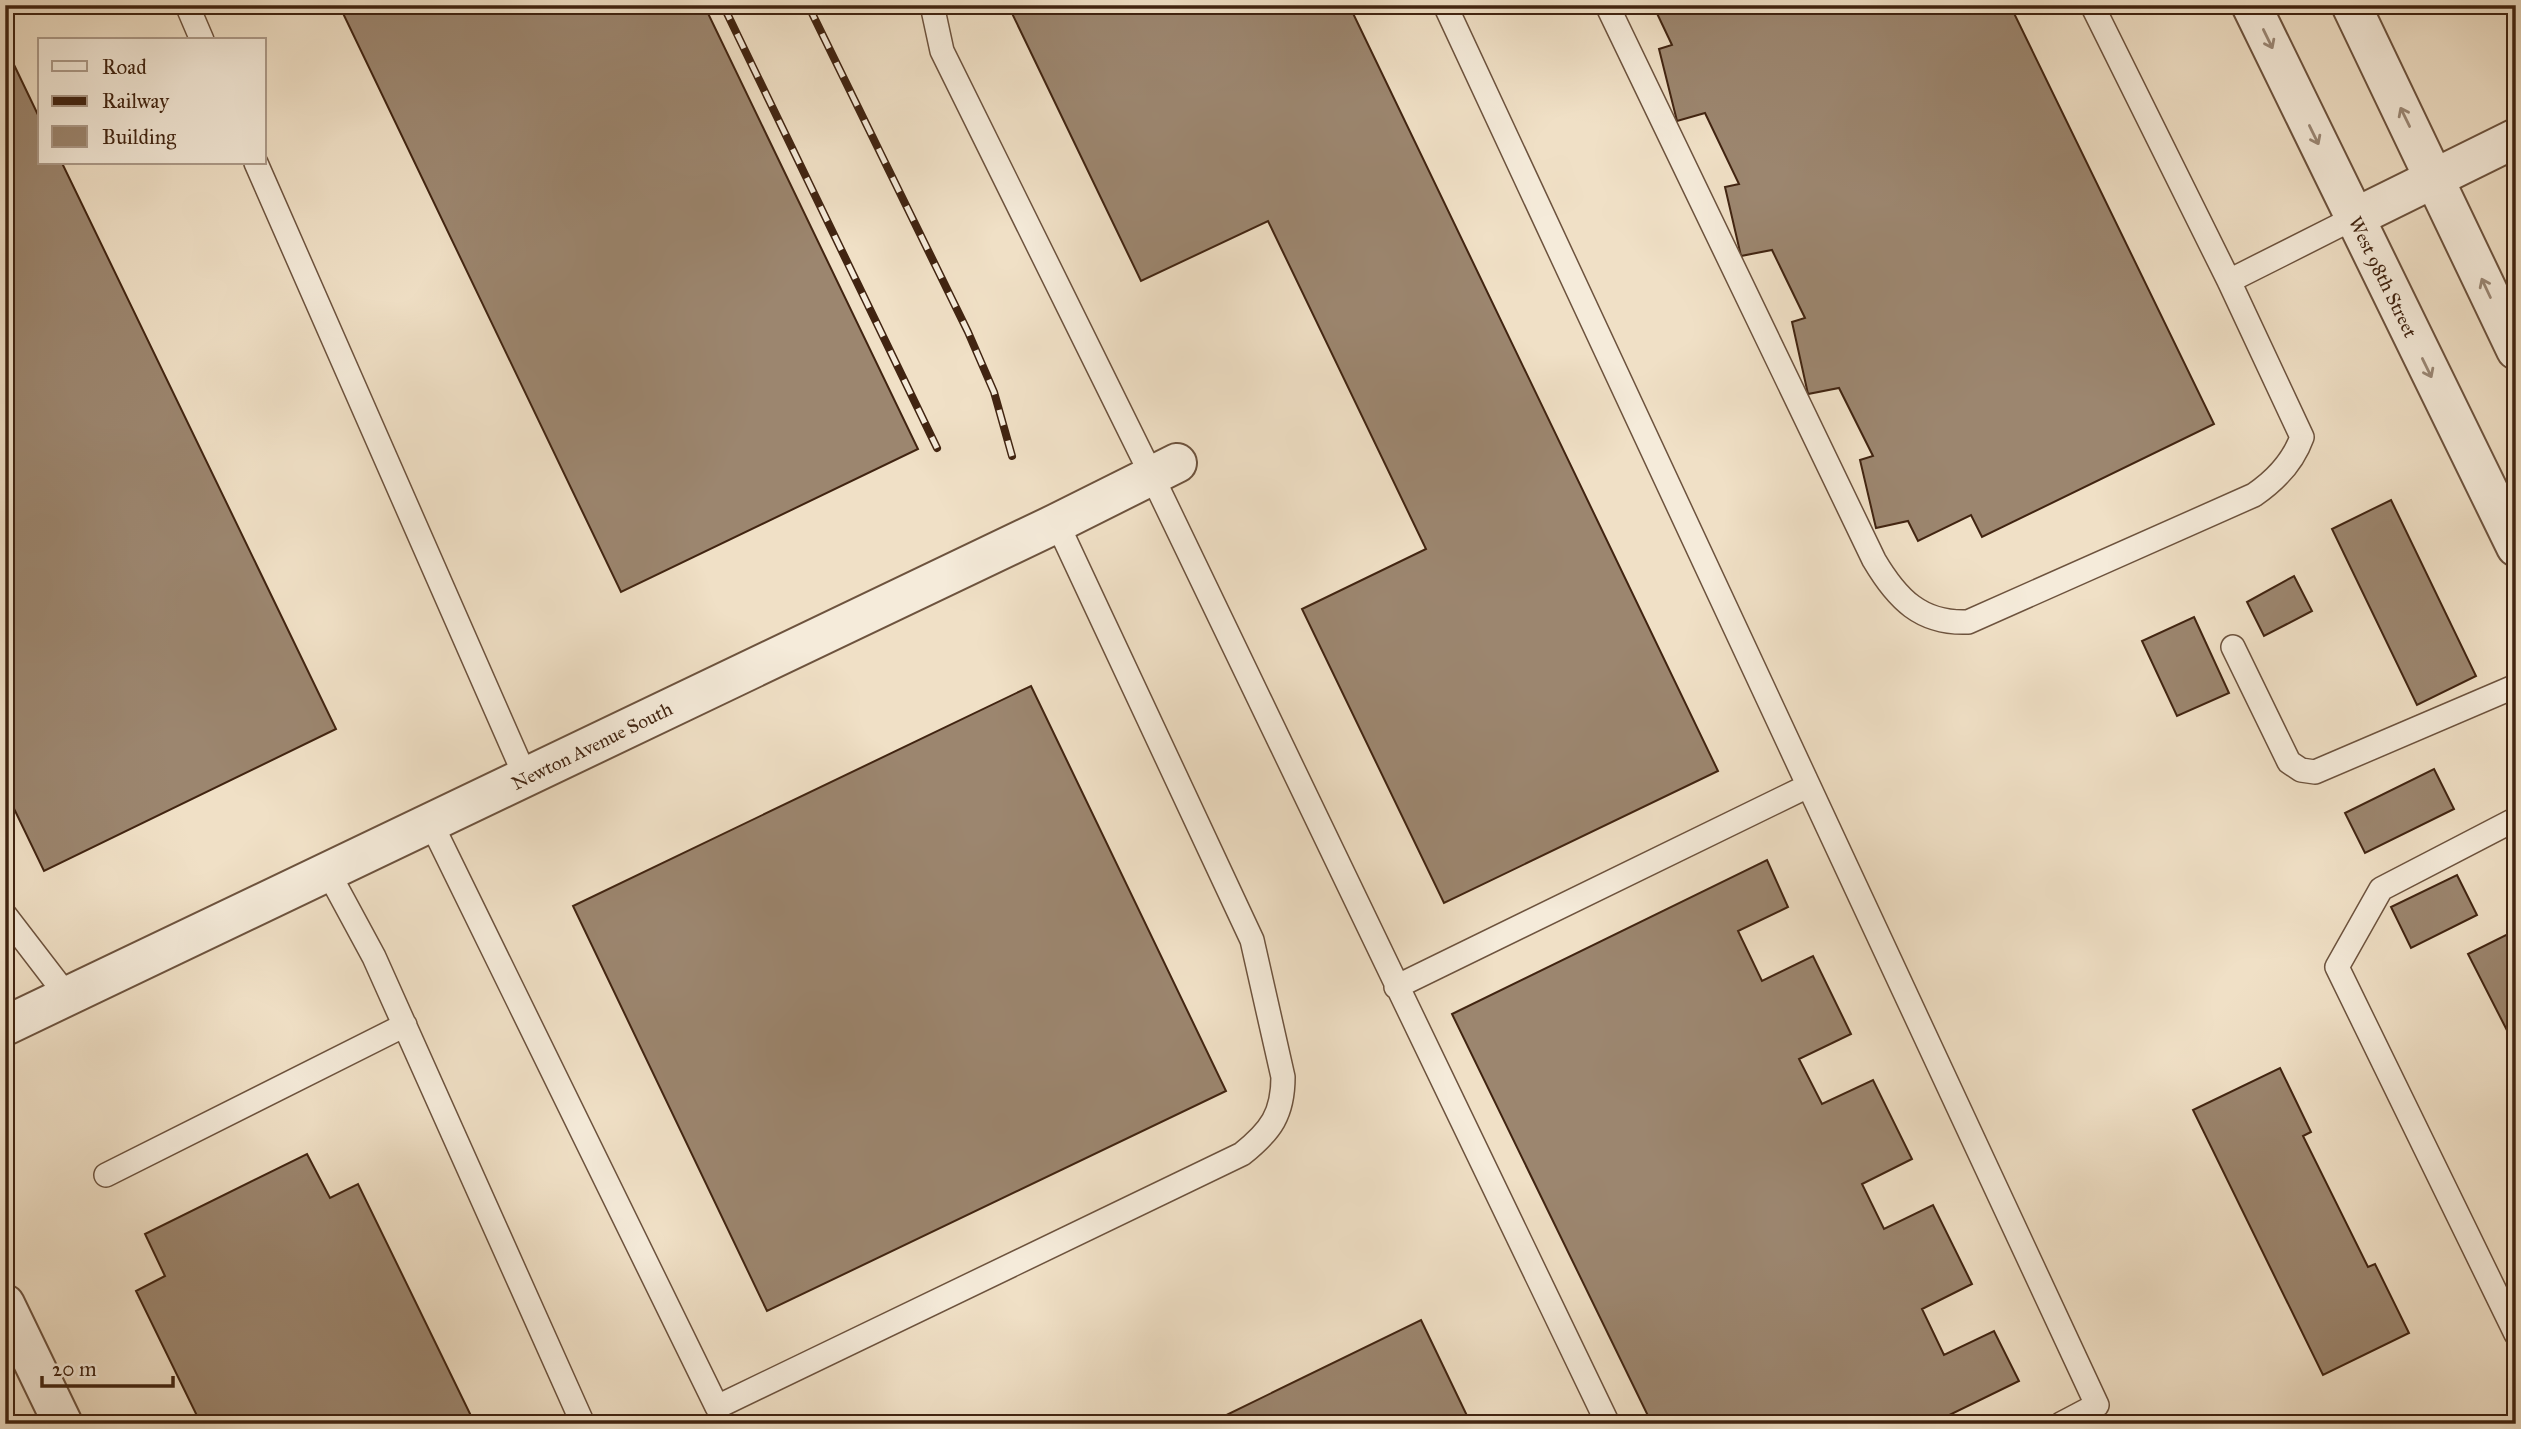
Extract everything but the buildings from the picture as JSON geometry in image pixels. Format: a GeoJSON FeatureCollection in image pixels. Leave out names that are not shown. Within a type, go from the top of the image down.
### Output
{"type":"FeatureCollection","features":[{"type":"Feature","properties":{"kind":"street","name":"West 98th Street"},"geometry":{"type":"LineString","coordinates":[[2251,5],[2516,547]]}},
{"type":"Feature","properties":{"kind":"street"},"geometry":{"type":"LineString","coordinates":[[2351,5],[2516,349]]}},
{"type":"Feature","properties":{"kind":"street"},"geometry":{"type":"LineString","coordinates":[[2354,218],[2516,138]]}},
{"type":"Feature","properties":{"kind":"street","name":"Newton Avenue South"},"geometry":{"type":"LineString","coordinates":[[5,1026],[1164,470]]}},
{"type":"Feature","properties":{"kind":"street"},"geometry":{"type":"LineString","coordinates":[[6,1310],[63,1424]]}},
{"type":"Feature","properties":{"kind":"lane"},"geometry":{"type":"LineString","coordinates":[[187,5],[201,38]]}},
{"type":"Feature","properties":{"kind":"lane"},"geometry":{"type":"LineString","coordinates":[[932,5],[943,51],[1164,470],[1396,987],[1608,1424]]}},
{"type":"Feature","properties":{"kind":"lane"},"geometry":{"type":"LineString","coordinates":[[1445,5],[2097,1405],[2060,1424]]}},
{"type":"Feature","properties":{"kind":"lane"},"geometry":{"type":"LineString","coordinates":[[1607,5],[1874,560],[1890,587],[1907,604],[1930,618],[1949,623],[1968,622],[2254,495],[2280,472],[2296,453],[2302,437],[2229,281],[2092,5]]}},
{"type":"Feature","properties":{"kind":"lane"},"geometry":{"type":"LineString","coordinates":[[256,164],[526,778]]}},
{"type":"Feature","properties":{"kind":"lane"},"geometry":{"type":"LineString","coordinates":[[2229,281],[2354,218]]}},
{"type":"Feature","properties":{"kind":"lane"},"geometry":{"type":"LineString","coordinates":[[431,823],[717,1407],[1242,1154],[1262,1139],[1276,1119],[1283,1098],[1283,1077],[1252,940],[1058,523]]}},
{"type":"Feature","properties":{"kind":"lane"},"geometry":{"type":"LineString","coordinates":[[2233,647],[2289,762],[2301,770],[2315,772],[2516,686]]}},
{"type":"Feature","properties":{"kind":"lane"},"geometry":{"type":"LineString","coordinates":[[1396,987],[1808,786]]}},
{"type":"Feature","properties":{"kind":"lane"},"geometry":{"type":"LineString","coordinates":[[2516,819],[2381,889],[2337,967],[2516,1334]]}},
{"type":"Feature","properties":{"kind":"lane"},"geometry":{"type":"LineString","coordinates":[[328,872],[374,957],[583,1424]]}},
{"type":"Feature","properties":{"kind":"lane"},"geometry":{"type":"LineString","coordinates":[[5,915],[68,997]]}},
{"type":"Feature","properties":{"kind":"lane"},"geometry":{"type":"LineString","coordinates":[[106,1175],[405,1025]]}},
{"type":"Feature","properties":{"kind":"railway"},"geometry":{"type":"LineString","coordinates":[[723,5],[937,448]]}},
{"type":"Feature","properties":{"kind":"railway"},"geometry":{"type":"LineString","coordinates":[[808,5],[968,332],[994,392],[1012,456]]}}]}
